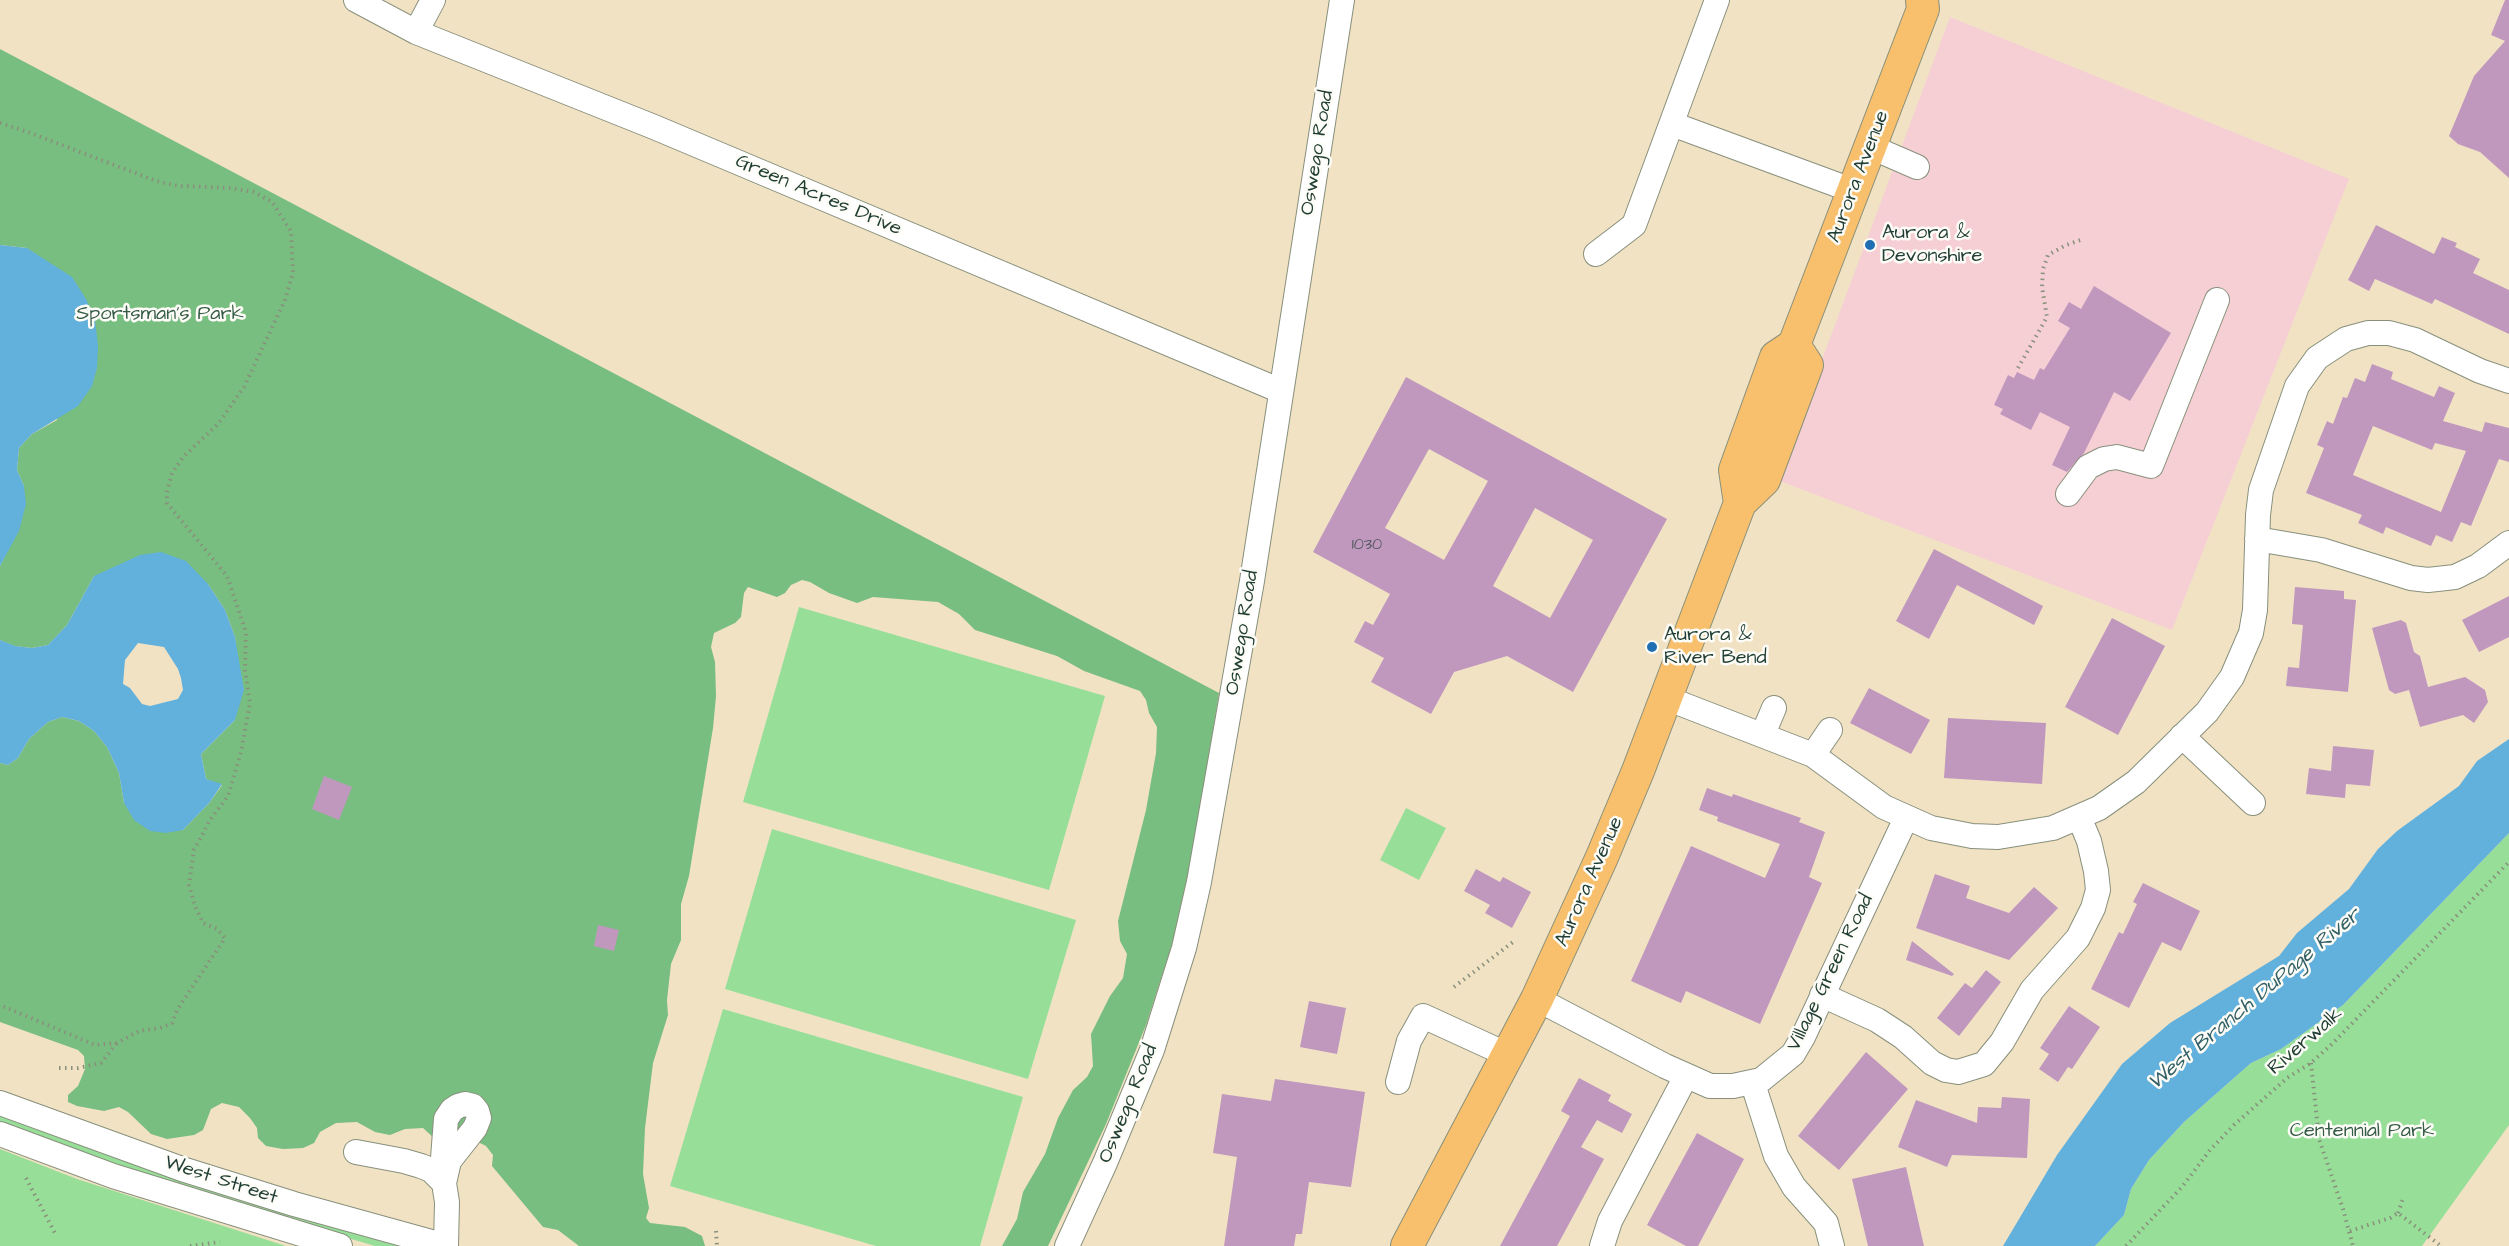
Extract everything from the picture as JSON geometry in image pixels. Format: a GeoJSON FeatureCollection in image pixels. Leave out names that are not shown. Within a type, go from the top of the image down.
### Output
{"type":"FeatureCollection","features":[{"type":"Feature","properties":{"kind":"main road","name":"Aurora Avenue"},"geometry":{"type":"LineString","coordinates":[[1407,1246],[1537,999],[1602,857],[1666,699],[1740,503],[1735,470],[1776,357],[1794,345],[1927,3]]}},
{"type":"Feature","properties":{"kind":"street","name":"Green Acres Drive"},"geometry":{"type":"LineString","coordinates":[[356,0],[416,32],[654,127],[1281,391]]}},
{"type":"Feature","properties":{"kind":"street"},"geometry":{"type":"LineString","coordinates":[[416,32],[433,0]]}},
{"type":"Feature","properties":{"kind":"street","name":"Oswego Road"},"geometry":{"type":"LineString","coordinates":[[1067,1246],[1136,1089],[1165,1010],[1184,948],[1207,844],[1342,0]]}},
{"type":"Feature","properties":{"kind":"street"},"geometry":{"type":"LineString","coordinates":[[1596,254],[1634,225],[1717,0]]}},
{"type":"Feature","properties":{"kind":"street"},"geometry":{"type":"LineString","coordinates":[[1672,124],[1854,191]]}},
{"type":"Feature","properties":{"kind":"street"},"geometry":{"type":"LineString","coordinates":[[1871,147],[1917,167]]}},
{"type":"Feature","properties":{"kind":"street"},"geometry":{"type":"LineString","coordinates":[[2068,494],[2088,467],[2104,459],[2117,457],[2151,466],[2217,300]]}},
{"type":"Feature","properties":{"kind":"street"},"geometry":{"type":"LineString","coordinates":[[1666,699],[1813,755],[1884,807],[1931,828],[1972,836],[1998,837],[2053,828],[2099,808],[2118,796],[2221,696],[2243,655],[2255,610],[2261,490],[2297,386],[2317,358],[2346,339],[2368,333],[2389,333],[2415,340],[2480,371],[2509,381]]}},
{"type":"Feature","properties":{"kind":"street"},"geometry":{"type":"LineString","coordinates":[[2257,539],[2321,550],[2411,578],[2428,580],[2455,577],[2478,566],[2509,543]]}},
{"type":"Feature","properties":{"kind":"street"},"geometry":{"type":"LineString","coordinates":[[1762,734],[1774,708]]}},
{"type":"Feature","properties":{"kind":"street"},"geometry":{"type":"LineString","coordinates":[[1813,755],[1830,730]]}},
{"type":"Feature","properties":{"kind":"street"},"geometry":{"type":"LineString","coordinates":[[2182,736],[2253,803]]}},
{"type":"Feature","properties":{"kind":"street"},"geometry":{"type":"LineString","coordinates":[[1822,995],[1878,1020],[1903,1037],[1932,1063],[1946,1070],[1958,1072],[1984,1064],[2002,1042],[2032,990],[2079,938],[2093,908],[2098,890],[2096,871],[2089,841],[2079,817]]}},
{"type":"Feature","properties":{"kind":"street","name":"Village Green Road"},"geometry":{"type":"LineString","coordinates":[[1753,1084],[1775,1070],[1793,1054],[1906,818]]}},
{"type":"Feature","properties":{"kind":"street"},"geometry":{"type":"LineString","coordinates":[[1537,999],[1686,1076],[1710,1086],[1753,1084],[1776,1156],[1794,1187],[1826,1223],[1832,1246]]}},
{"type":"Feature","properties":{"kind":"street"},"geometry":{"type":"LineString","coordinates":[[1398,1082],[1409,1041],[1423,1016],[1508,1055]]}},
{"type":"Feature","properties":{"kind":"street"},"geometry":{"type":"LineString","coordinates":[[1602,1246],[1610,1221],[1686,1076]]}},
{"type":"Feature","properties":{"kind":"street","name":"West Street"},"geometry":{"type":"LineString","coordinates":[[0,1103],[182,1169],[294,1204],[446,1246]]}},
{"type":"Feature","properties":{"kind":"street","name":"West Street"},"geometry":{"type":"LineString","coordinates":[[0,1134],[113,1176],[340,1246]]}},
{"type":"Feature","properties":{"kind":"street"},"geometry":{"type":"LineString","coordinates":[[356,1152],[421,1166],[431,1170],[444,1183],[447,1202],[446,1246]]}},
{"type":"Feature","properties":{"kind":"path"},"geometry":{"type":"LineString","coordinates":[[0,123],[156,182],[254,192],[272,202],[291,231],[293,273],[285,300],[261,353],[232,406],[218,424],[183,457],[172,473],[167,492],[167,503],[227,576],[246,632],[245,670],[250,703],[241,752],[228,796],[210,820],[194,850],[189,885],[203,923],[217,929],[225,938],[177,1010],[172,1023],[160,1028],[139,1031],[117,1043],[101,1063],[78,1068],[59,1068]]}},
{"type":"Feature","properties":{"kind":"path"},"geometry":{"type":"LineString","coordinates":[[2018,368],[2046,317],[2042,278],[2048,255],[2083,239]]}},
{"type":"Feature","properties":{"kind":"path","name":"Riverwalk"},"geometry":{"type":"LineString","coordinates":[[2126,1246],[2182,1187],[2210,1150],[2234,1125],[2287,1078],[2311,1063],[2401,975],[2509,862]]}},
{"type":"Feature","properties":{"kind":"path"},"geometry":{"type":"LineString","coordinates":[[1454,987],[1513,942]]}},
{"type":"Feature","properties":{"kind":"path"},"geometry":{"type":"LineString","coordinates":[[0,1005],[94,1045],[117,1043]]}},
{"type":"Feature","properties":{"kind":"path"},"geometry":{"type":"LineString","coordinates":[[2311,1063],[2319,1139],[2353,1246]]}},
{"type":"Feature","properties":{"kind":"path"},"geometry":{"type":"LineString","coordinates":[[26,1178],[56,1235]]}},
{"type":"Feature","properties":{"kind":"path"},"geometry":{"type":"LineString","coordinates":[[2350,1231],[2390,1218],[2398,1213],[2404,1196]]}},
{"type":"Feature","properties":{"kind":"path"},"geometry":{"type":"LineString","coordinates":[[2398,1213],[2441,1246]]}},
{"type":"Feature","properties":{"kind":"path"},"geometry":{"type":"LineString","coordinates":[[716,1231],[717,1246]]}},
{"type":"Feature","properties":{"kind":"path"},"geometry":{"type":"LineString","coordinates":[[190,1246],[220,1242]]}},
{"type":"Feature","properties":{"kind":"shaded area"},"geometry":{"type":"Polygon","coordinates":[[[1950,17],[2349,179],[2172,630],[1777,480],[1950,17]]]}},
{"type":"Feature","properties":{"kind":"green space","name":"Sportsman's Park"},"geometry":{"type":"Polygon","coordinates":[[[0,49],[1219,693],[1192,863],[1173,941],[1146,1025],[1106,1124],[1048,1246],[1002,1246],[1017,1219],[1023,1192],[1045,1154],[1058,1118],[1073,1090],[1087,1077],[1093,1066],[1091,1034],[1110,996],[1123,978],[1127,954],[1120,941],[1118,921],[1146,810],[1156,753],[1157,727],[1140,691],[1084,671],[1057,656],[975,630],[959,614],[938,602],[873,597],[857,603],[802,580],[791,585],[785,593],[777,597],[748,587],[744,593],[741,617],[735,623],[714,633],[711,647],[715,662],[716,696],[713,728],[689,876],[681,904],[681,940],[671,964],[667,1000],[668,1015],[653,1063],[645,1128],[643,1174],[649,1208],[646,1218],[650,1223],[685,1227],[702,1236],[705,1246],[579,1246],[558,1230],[543,1227],[492,1166],[493,1155],[486,1146],[478,1142],[435,1139],[423,1128],[405,1129],[390,1135],[375,1132],[357,1122],[336,1123],[320,1132],[314,1143],[303,1148],[283,1149],[266,1146],[258,1138],[257,1128],[239,1107],[222,1103],[211,1109],[203,1130],[194,1135],[167,1139],[151,1134],[128,1112],[119,1107],[104,1111],[68,1102],[68,1095],[78,1086],[85,1069],[84,1056],[78,1050],[0,1022],[0,763],[8,765],[18,758],[29,739],[48,722],[62,717],[79,721],[94,731],[107,747],[119,773],[124,803],[183,830],[210,802],[222,785],[206,779],[201,754],[235,720],[238,663],[235,637],[225,610],[208,584],[94,576],[67,625],[48,645],[32,648],[14,646],[0,640],[0,566],[7,552],[24,486],[17,470],[19,448],[32,434],[57,420],[27,248],[0,245],[0,49]]]}},
{"type":"Feature","properties":{"kind":"green space"},"geometry":{"type":"Polygon","coordinates":[[[799,607],[1105,696],[1049,890],[743,802],[799,607]]]}},
{"type":"Feature","properties":{"kind":"green space"},"geometry":{"type":"Polygon","coordinates":[[[1406,808],[1446,828],[1419,880],[1380,860],[1406,808]]]}},
{"type":"Feature","properties":{"kind":"green space"},"geometry":{"type":"Polygon","coordinates":[[[772,829],[1076,920],[1028,1079],[725,989],[772,829]]]}},
{"type":"Feature","properties":{"kind":"green space","name":"Centennial Park"},"geometry":{"type":"Polygon","coordinates":[[[2509,833],[2509,1125],[2422,1246],[2095,1246],[2124,1215],[2131,1189],[2149,1160],[2184,1122],[2251,1063],[2281,1049],[2343,1005],[2509,833]]]}},
{"type":"Feature","properties":{"kind":"green space"},"geometry":{"type":"Polygon","coordinates":[[[723,1009],[1023,1097],[980,1246],[876,1246],[670,1186],[723,1009]]]}},
{"type":"Feature","properties":{"kind":"green space"},"geometry":{"type":"Polygon","coordinates":[[[0,1115],[309,1221],[407,1246],[375,1246],[191,1192],[0,1123],[0,1115]]]}},
{"type":"Feature","properties":{"kind":"green space"},"geometry":{"type":"Polygon","coordinates":[[[0,1149],[77,1179],[286,1246],[0,1246],[0,1149]]]}},
{"type":"Feature","properties":{"kind":"water"},"geometry":{"type":"Polygon","coordinates":[[[0,245],[27,248],[72,277],[86,299],[95,320],[98,346],[97,368],[92,386],[78,406],[32,434],[19,448],[17,470],[24,486],[26,504],[19,531],[0,566],[0,245]]]}},
{"type":"Feature","properties":{"kind":"water"},"geometry":{"type":"Polygon","coordinates":[[[161,552],[186,561],[208,584],[225,610],[235,637],[244,690],[235,720],[201,754],[206,779],[222,784],[210,802],[183,830],[166,833],[150,831],[134,820],[124,803],[119,773],[107,747],[94,731],[79,721],[62,717],[48,722],[29,739],[18,758],[8,765],[0,763],[0,640],[15,646],[32,648],[48,645],[67,625],[94,576],[140,555],[161,552]],[[138,643],[125,660],[123,684],[130,688],[142,704],[150,706],[178,699],[183,690],[178,669],[164,647],[138,643]]]}},
{"type":"Feature","properties":{"kind":"water","name":"West Branch DuPage River"},"geometry":{"type":"Polygon","coordinates":[[[2509,739],[2509,833],[2343,1005],[2281,1049],[2251,1063],[2184,1122],[2149,1160],[2131,1189],[2124,1215],[2095,1246],[2003,1246],[2057,1155],[2122,1064],[2170,1023],[2279,956],[2297,933],[2349,889],[2378,849],[2397,831],[2459,786],[2477,761],[2509,739]]]}},
{"type":"Feature","properties":{"kind":"building"},"geometry":{"type":"Polygon","coordinates":[[[2505,0],[2509,0],[2509,178],[2480,152],[2458,144],[2449,136],[2474,76],[2505,41],[2491,35],[2505,0]]]}},
{"type":"Feature","properties":{"kind":"building"},"geometry":{"type":"Polygon","coordinates":[[[2376,225],[2434,254],[2442,237],[2457,243],[2455,247],[2480,259],[2473,273],[2509,290],[2509,334],[2435,299],[2432,304],[2375,279],[2369,291],[2348,280],[2376,225]]]}},
{"type":"Feature","properties":{"kind":"building"},"geometry":{"type":"Polygon","coordinates":[[[2094,286],[2171,333],[2130,401],[2114,392],[2084,453],[2067,472],[2052,465],[2070,427],[2040,412],[2031,430],[2000,414],[2003,409],[1994,405],[2008,375],[2014,378],[2017,372],[2034,380],[2040,368],[2044,370],[2070,328],[2058,321],[2069,302],[2081,309],[2094,286]]]}},
{"type":"Feature","properties":{"kind":"building"},"geometry":{"type":"Polygon","coordinates":[[[2372,364],[2393,372],[2391,379],[2434,397],[2439,386],[2455,393],[2443,421],[2482,432],[2485,422],[2509,428],[2509,462],[2499,459],[2471,526],[2461,522],[2452,542],[2436,535],[2431,546],[2386,527],[2383,534],[2358,523],[2362,515],[2306,493],[2324,448],[2317,445],[2327,421],[2333,424],[2343,397],[2347,398],[2355,378],[2365,382],[2372,364]],[[2373,426],[2353,475],[2441,512],[2466,451],[2435,443],[2432,450],[2373,426]]]}},
{"type":"Feature","properties":{"kind":"building"},"geometry":{"type":"Polygon","coordinates":[[[1406,377],[1667,519],[1573,692],[1507,656],[1454,672],[1431,714],[1371,682],[1384,658],[1354,642],[1365,621],[1373,625],[1390,594],[1313,552],[1406,377]],[[1429,449],[1385,528],[1444,560],[1488,481],[1429,449]],[[1535,508],[1493,586],[1550,618],[1593,540],[1535,508]]]}},
{"type":"Feature","properties":{"kind":"building"},"geometry":{"type":"Polygon","coordinates":[[[1934,549],[2043,606],[2034,625],[1957,585],[1929,639],[1896,621],[1934,549]]]}},
{"type":"Feature","properties":{"kind":"building"},"geometry":{"type":"Polygon","coordinates":[[[2295,587],[2344,591],[2344,599],[2356,600],[2348,692],[2286,686],[2288,667],[2299,668],[2303,625],[2292,624],[2295,587]]]}},
{"type":"Feature","properties":{"kind":"building"},"geometry":{"type":"Polygon","coordinates":[[[2509,596],[2509,637],[2479,652],[2462,620],[2509,596]]]}},
{"type":"Feature","properties":{"kind":"building"},"geometry":{"type":"Polygon","coordinates":[[[2112,618],[2165,646],[2118,735],[2065,707],[2112,618]]]}},
{"type":"Feature","properties":{"kind":"building"},"geometry":{"type":"Polygon","coordinates":[[[2401,620],[2406,623],[2414,652],[2420,656],[2428,687],[2465,677],[2485,690],[2488,702],[2474,723],[2463,715],[2420,727],[2409,690],[2395,694],[2389,690],[2372,628],[2401,620]]]}},
{"type":"Feature","properties":{"kind":"building"},"geometry":{"type":"Polygon","coordinates":[[[1869,688],[1930,720],[1911,754],[1850,723],[1869,688]]]}},
{"type":"Feature","properties":{"kind":"building"},"geometry":{"type":"Polygon","coordinates":[[[1948,718],[2046,723],[2042,784],[1944,778],[1948,718]]]}},
{"type":"Feature","properties":{"kind":"building"},"geometry":{"type":"Polygon","coordinates":[[[2333,746],[2374,750],[2370,786],[2346,784],[2345,798],[2306,794],[2309,768],[2331,771],[2333,746]]]}},
{"type":"Feature","properties":{"kind":"building"},"geometry":{"type":"Polygon","coordinates":[[[324,776],[352,787],[339,820],[312,809],[324,776]]]}},
{"type":"Feature","properties":{"kind":"building"},"geometry":{"type":"Polygon","coordinates":[[[1707,788],[1732,797],[1733,794],[1801,818],[1799,822],[1825,832],[1809,877],[1822,883],[1760,1024],[1686,991],[1681,1003],[1631,981],[1691,846],[1765,878],[1780,844],[1717,821],[1718,817],[1699,810],[1707,788]]]}},
{"type":"Feature","properties":{"kind":"building"},"geometry":{"type":"Polygon","coordinates":[[[1476,869],[1500,882],[1503,877],[1531,892],[1512,928],[1485,913],[1490,905],[1464,891],[1476,869]]]}},
{"type":"Feature","properties":{"kind":"building"},"geometry":{"type":"Polygon","coordinates":[[[1935,874],[1970,886],[1966,898],[2009,913],[2034,887],[2058,908],[2009,960],[1916,928],[1935,874]]]}},
{"type":"Feature","properties":{"kind":"building"},"geometry":{"type":"Polygon","coordinates":[[[2143,883],[2200,911],[2181,951],[2162,942],[2129,1008],[2091,989],[2119,932],[2123,934],[2137,904],[2133,902],[2143,883]]]}},
{"type":"Feature","properties":{"kind":"building"},"geometry":{"type":"Polygon","coordinates":[[[598,925],[619,930],[614,951],[594,946],[598,925]]]}},
{"type":"Feature","properties":{"kind":"building"},"geometry":{"type":"Polygon","coordinates":[[[1912,941],[1954,974],[1952,976],[1906,960],[1912,941]]]}},
{"type":"Feature","properties":{"kind":"building"},"geometry":{"type":"Polygon","coordinates":[[[1986,970],[2001,982],[1959,1036],[1937,1018],[1965,983],[1972,988],[1986,970]]]}},
{"type":"Feature","properties":{"kind":"building"},"geometry":{"type":"Polygon","coordinates":[[[1309,1001],[1346,1008],[1337,1054],[1300,1047],[1309,1001]]]}},
{"type":"Feature","properties":{"kind":"building"},"geometry":{"type":"Polygon","coordinates":[[[2069,1006],[2100,1027],[2072,1069],[2068,1067],[2058,1082],[2039,1069],[2049,1054],[2040,1048],[2069,1006]]]}},
{"type":"Feature","properties":{"kind":"building"},"geometry":{"type":"Polygon","coordinates":[[[1866,1052],[1908,1089],[1839,1170],[1798,1136],[1866,1052]]]}},
{"type":"Feature","properties":{"kind":"building"},"geometry":{"type":"Polygon","coordinates":[[[1579,1078],[1611,1095],[1608,1101],[1632,1114],[1622,1133],[1597,1120],[1581,1147],[1604,1159],[1557,1246],[1500,1246],[1570,1116],[1561,1111],[1579,1078]]]}},
{"type":"Feature","properties":{"kind":"building"},"geometry":{"type":"Polygon","coordinates":[[[1275,1079],[1365,1092],[1351,1187],[1309,1182],[1302,1234],[1296,1234],[1294,1246],[1224,1246],[1237,1157],[1213,1153],[1222,1094],[1271,1101],[1275,1079]]]}},
{"type":"Feature","properties":{"kind":"building"},"geometry":{"type":"Polygon","coordinates":[[[2002,1097],[2030,1099],[2027,1158],[1952,1155],[1947,1167],[1898,1147],[1916,1100],[1977,1123],[1978,1107],[2001,1108],[2002,1097]]]}},
{"type":"Feature","properties":{"kind":"building"},"geometry":{"type":"Polygon","coordinates":[[[1697,1133],[1744,1159],[1698,1246],[1686,1246],[1647,1225],[1697,1133]]]}},
{"type":"Feature","properties":{"kind":"building"},"geometry":{"type":"Polygon","coordinates":[[[1906,1167],[1924,1246],[1868,1246],[1852,1179],[1906,1167]]]}},
{"type":"Feature","properties":{"kind":"place","name":"Aurora & Devonshire"},"geometry":{"type":"Point","coordinates":[1870,245]}},
{"type":"Feature","properties":{"kind":"place","name":"Aurora & River Bend"},"geometry":{"type":"Point","coordinates":[1652,647]}}]}
